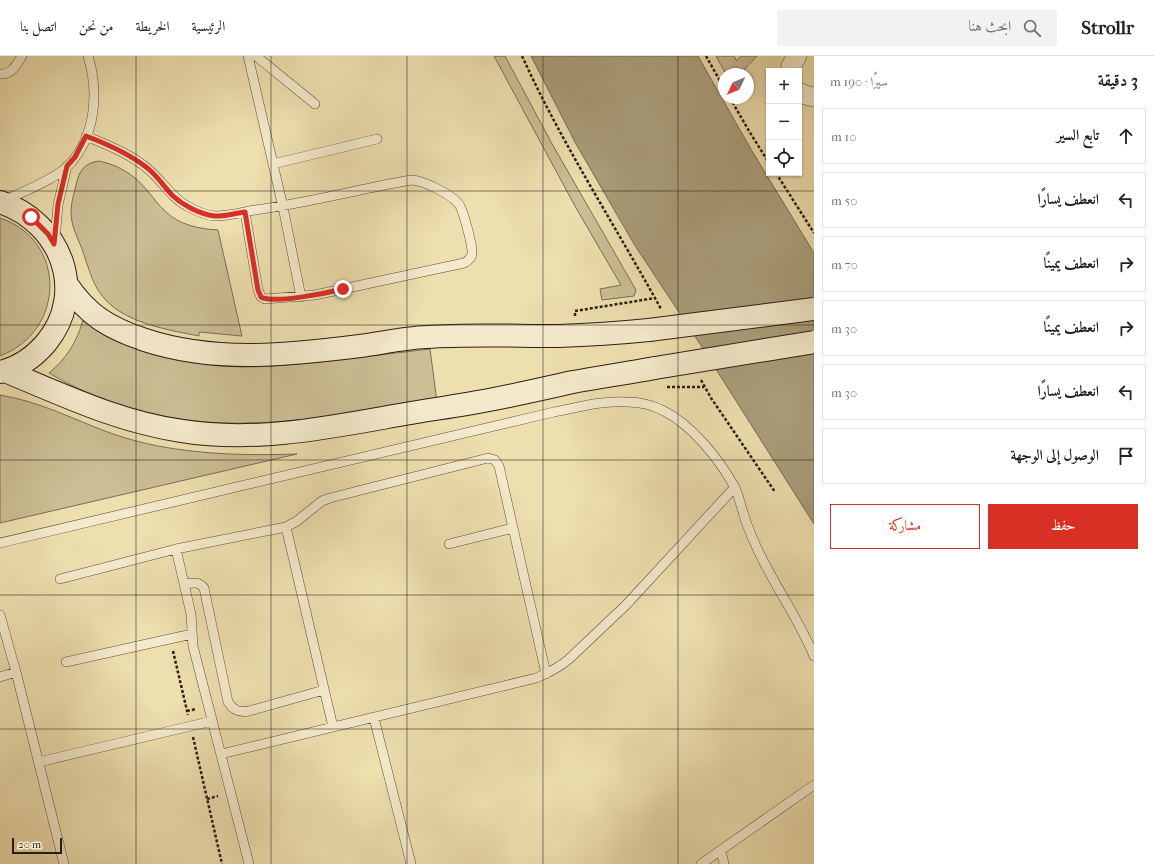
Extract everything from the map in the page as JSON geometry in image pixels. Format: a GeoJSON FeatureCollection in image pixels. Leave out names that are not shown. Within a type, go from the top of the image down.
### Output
{"type":"FeatureCollection","features":[{"type":"Feature","properties":{"kind":"main road"},"geometry":{"type":"LineString","coordinates":[[0,202],[16,208],[31,217],[44,229],[60,256],[66,283],[63,312],[58,325],[50,338],[41,349],[30,358],[18,366],[2,372]]}},
{"type":"Feature","properties":{"kind":"main road"},"geometry":{"type":"LineString","coordinates":[[66,283],[84,306],[95,316],[107,325],[120,331],[177,349],[208,354],[246,356],[337,349],[402,339],[455,335],[560,336],[604,334],[649,330],[814,309]]}},
{"type":"Feature","properties":{"kind":"main road"},"geometry":{"type":"LineString","coordinates":[[2,372],[134,422],[183,432],[241,435],[319,429],[487,400],[580,381],[814,342]]}},
{"type":"Feature","properties":{"kind":"street"},"geometry":{"type":"LineString","coordinates":[[791,68],[797,56]]}},
{"type":"Feature","properties":{"kind":"street"},"geometry":{"type":"LineString","coordinates":[[802,94],[814,96]]}},
{"type":"Feature","properties":{"kind":"lane"},"geometry":{"type":"LineString","coordinates":[[0,74],[12,71],[22,56]]}},
{"type":"Feature","properties":{"kind":"lane"},"geometry":{"type":"LineString","coordinates":[[0,202],[35,186],[67,166],[78,152],[92,120],[94,104],[92,70],[88,56]]}},
{"type":"Feature","properties":{"kind":"lane"},"geometry":{"type":"LineString","coordinates":[[248,56],[283,207],[301,297]]}},
{"type":"Feature","properties":{"kind":"lane"},"geometry":{"type":"LineString","coordinates":[[256,56],[315,104]]}},
{"type":"Feature","properties":{"kind":"lane"},"geometry":{"type":"LineString","coordinates":[[86,136],[137,160],[156,175],[174,196],[193,209],[215,216],[245,212],[283,207],[406,181],[422,181],[454,199],[460,205],[472,249],[471,256],[468,262],[329,292],[301,297],[268,299],[261,297],[259,294],[245,212]]}},
{"type":"Feature","properties":{"kind":"lane"},"geometry":{"type":"LineString","coordinates":[[273,164],[376,139]]}},
{"type":"Feature","properties":{"kind":"lane"},"geometry":{"type":"LineString","coordinates":[[54,244],[58,204],[67,166]]}},
{"type":"Feature","properties":{"kind":"lane"},"geometry":{"type":"LineString","coordinates":[[0,543],[554,412],[593,404],[625,402],[644,404],[663,410],[678,420],[703,443],[735,487],[744,517],[756,546],[770,574],[808,640],[814,656]]}},
{"type":"Feature","properties":{"kind":"lane"},"geometry":{"type":"LineString","coordinates":[[60,579],[176,549],[286,527],[297,521],[322,501],[330,498],[488,458],[495,460],[499,466],[546,674]]}},
{"type":"Feature","properties":{"kind":"lane"},"geometry":{"type":"LineString","coordinates":[[221,754],[374,718],[536,678],[546,674],[562,665],[626,605],[735,487]]}},
{"type":"Feature","properties":{"kind":"lane"},"geometry":{"type":"LineString","coordinates":[[286,527],[333,727]]}},
{"type":"Feature","properties":{"kind":"lane"},"geometry":{"type":"LineString","coordinates":[[449,544],[513,528]]}},
{"type":"Feature","properties":{"kind":"lane"},"geometry":{"type":"LineString","coordinates":[[176,549],[191,614],[193,646],[248,864]]}},
{"type":"Feature","properties":{"kind":"lane"},"geometry":{"type":"LineString","coordinates":[[184,584],[196,582],[204,588],[228,702],[235,709],[239,712],[249,711],[324,690]]}},
{"type":"Feature","properties":{"kind":"lane"},"geometry":{"type":"LineString","coordinates":[[0,615],[16,672],[64,864]]}},
{"type":"Feature","properties":{"kind":"lane"},"geometry":{"type":"LineString","coordinates":[[66,662],[192,634]]}},
{"type":"Feature","properties":{"kind":"lane"},"geometry":{"type":"LineString","coordinates":[[0,677],[16,672]]}},
{"type":"Feature","properties":{"kind":"lane"},"geometry":{"type":"LineString","coordinates":[[374,718],[411,864]]}},
{"type":"Feature","properties":{"kind":"lane"},"geometry":{"type":"LineString","coordinates":[[39,762],[212,721]]}},
{"type":"Feature","properties":{"kind":"lane"},"geometry":{"type":"LineString","coordinates":[[702,864],[814,785]]}},
{"type":"Feature","properties":{"kind":"lane"},"geometry":{"type":"LineString","coordinates":[[721,851],[724,864]]}},
{"type":"Feature","properties":{"kind":"path"},"geometry":{"type":"LineString","coordinates":[[522,56],[588,183],[623,240],[662,311]]}},
{"type":"Feature","properties":{"kind":"path"},"geometry":{"type":"LineString","coordinates":[[706,56],[718,77]]}},
{"type":"Feature","properties":{"kind":"path"},"geometry":{"type":"LineString","coordinates":[[734,104],[766,158]]}},
{"type":"Feature","properties":{"kind":"path"},"geometry":{"type":"LineString","coordinates":[[778,176],[814,233]]}},
{"type":"Feature","properties":{"kind":"path"},"geometry":{"type":"LineString","coordinates":[[575,316],[574,311],[655,298]]}},
{"type":"Feature","properties":{"kind":"path"},"geometry":{"type":"LineString","coordinates":[[698,376],[775,492]]}},
{"type":"Feature","properties":{"kind":"path"},"geometry":{"type":"LineString","coordinates":[[668,387],[704,387]]}},
{"type":"Feature","properties":{"kind":"path"},"geometry":{"type":"LineString","coordinates":[[170,639],[222,864]]}},
{"type":"Feature","properties":{"kind":"shaded area"},"geometry":{"type":"Polygon","coordinates":[[[494,56],[505,56],[551,142],[636,290],[634,296],[602,300],[600,289],[621,285],[576,208],[494,56]]]}},
{"type":"Feature","properties":{"kind":"shaded area"},"geometry":{"type":"Polygon","coordinates":[[[531,56],[698,56],[718,91],[718,104],[725,104],[766,176],[814,253],[814,524],[700,344],[634,244],[576,144],[531,56]]]}},
{"type":"Feature","properties":{"kind":"shaded area"},"geometry":{"type":"Polygon","coordinates":[[[716,56],[734,56],[737,61],[741,56],[757,56],[746,68],[723,68],[716,56]]]}},
{"type":"Feature","properties":{"kind":"shaded area"},"geometry":{"type":"Polygon","coordinates":[[[99,161],[112,165],[131,175],[142,184],[163,209],[177,220],[190,226],[218,230],[242,336],[199,332],[199,336],[156,327],[125,315],[108,303],[102,296],[94,282],[71,217],[77,180],[83,168],[99,161]]]}},
{"type":"Feature","properties":{"kind":"shaded area"},"geometry":{"type":"Polygon","coordinates":[[[0,218],[22,229],[38,245],[47,265],[50,286],[47,307],[37,327],[22,344],[0,356],[0,218]]]}},
{"type":"Feature","properties":{"kind":"shaded area"},"geometry":{"type":"Polygon","coordinates":[[[83,320],[113,340],[147,352],[170,358],[218,366],[243,367],[285,365],[430,349],[437,402],[318,418],[247,423],[195,421],[144,412],[95,396],[49,373],[61,362],[70,350],[78,336],[83,320]]]}},
{"type":"Feature","properties":{"kind":"shaded area"},"geometry":{"type":"Polygon","coordinates":[[[0,395],[30,402],[113,434],[158,446],[180,450],[227,454],[297,454],[0,523],[0,395]]]}},
{"type":"Feature","properties":{"kind":"route"},"geometry":{"type":"LineString","coordinates":[[31,217],[48,234],[54,244],[58,204],[67,166],[75,157],[86,136],[104,143],[137,160],[156,175],[163,185],[186,206],[215,216],[245,212],[258,290],[261,297],[265,299],[301,297],[343,289]]}}]}
